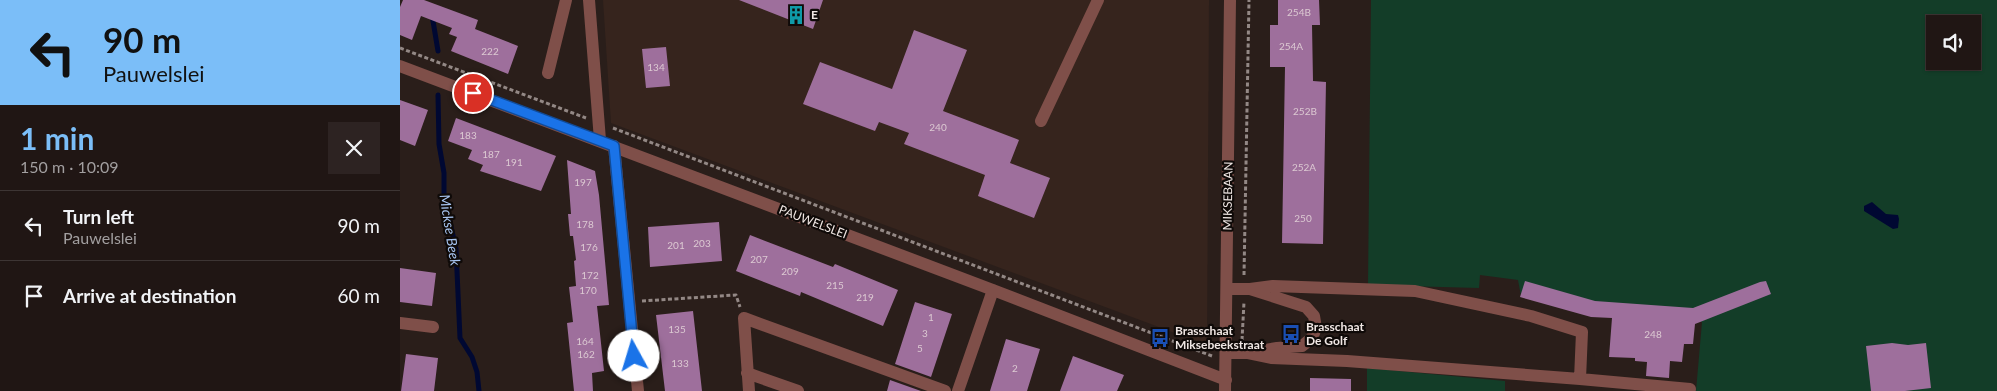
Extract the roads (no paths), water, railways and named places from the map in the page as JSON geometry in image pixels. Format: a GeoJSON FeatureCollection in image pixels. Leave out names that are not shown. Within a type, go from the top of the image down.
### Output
{"type":"FeatureCollection","features":[{"type":"Feature","properties":{"kind":"street"},"geometry":{"type":"LineString","coordinates":[[548,73],[566,0]]}},
{"type":"Feature","properties":{"kind":"street"},"geometry":{"type":"LineString","coordinates":[[589,0],[600,140]]}},
{"type":"Feature","properties":{"kind":"street"},"geometry":{"type":"LineString","coordinates":[[1041,121],[1098,0]]}},
{"type":"Feature","properties":{"kind":"street","name":"MIKSEBAAN"},"geometry":{"type":"LineString","coordinates":[[1226,386],[1230,0]]}},
{"type":"Feature","properties":{"kind":"street","name":"PAUWELSLEI"},"geometry":{"type":"LineString","coordinates":[[400,66],[993,290],[1226,386]]}},
{"type":"Feature","properties":{"kind":"street"},"geometry":{"type":"LineString","coordinates":[[614,146],[638,391]]}},
{"type":"Feature","properties":{"kind":"street"},"geometry":{"type":"LineString","coordinates":[[1226,289],[1272,286],[1415,291],[1531,316],[1582,332],[1580,379]]}},
{"type":"Feature","properties":{"kind":"street"},"geometry":{"type":"LineString","coordinates":[[1226,358],[1245,353],[1302,346],[1312,338],[1316,328],[1314,316],[1306,307],[1247,289]]}},
{"type":"Feature","properties":{"kind":"street"},"geometry":{"type":"LineString","coordinates":[[958,391],[993,290]]}},
{"type":"Feature","properties":{"kind":"street"},"geometry":{"type":"LineString","coordinates":[[749,391],[744,318],[945,391]]}},
{"type":"Feature","properties":{"kind":"street"},"geometry":{"type":"LineString","coordinates":[[400,323],[433,328]]}},
{"type":"Feature","properties":{"kind":"street"},"geometry":{"type":"LineString","coordinates":[[1245,353],[1271,358],[1346,361],[1690,389]]}},
{"type":"Feature","properties":{"kind":"street"},"geometry":{"type":"LineString","coordinates":[[747,372],[798,391]]}},
{"type":"Feature","properties":{"kind":"water"},"geometry":{"type":"Polygon","coordinates":[[[1872,202],[1886,214],[1898,215],[1898,228],[1893,229],[1864,211],[1864,206],[1872,202]]]}},
{"type":"Feature","properties":{"kind":"waterway","name":"Mickse Beek"},"geometry":{"type":"LineString","coordinates":[[432,15],[438,51]]}},
{"type":"Feature","properties":{"kind":"waterway","name":"Mickse Beek"},"geometry":{"type":"LineString","coordinates":[[438,95],[439,144],[444,173],[444,195],[456,249],[460,338],[472,357],[477,372],[479,391]]}},
{"type":"Feature","properties":{"kind":"place","name":"E"},"geometry":{"type":"Point","coordinates":[796,15]}},
{"type":"Feature","properties":{"kind":"place","name":"Brasschaat De Golf"},"geometry":{"type":"Point","coordinates":[1291,334]}},
{"type":"Feature","properties":{"kind":"place","name":"Brasschaat Miksebeekstraat"},"geometry":{"type":"Point","coordinates":[1160,338]}}]}
